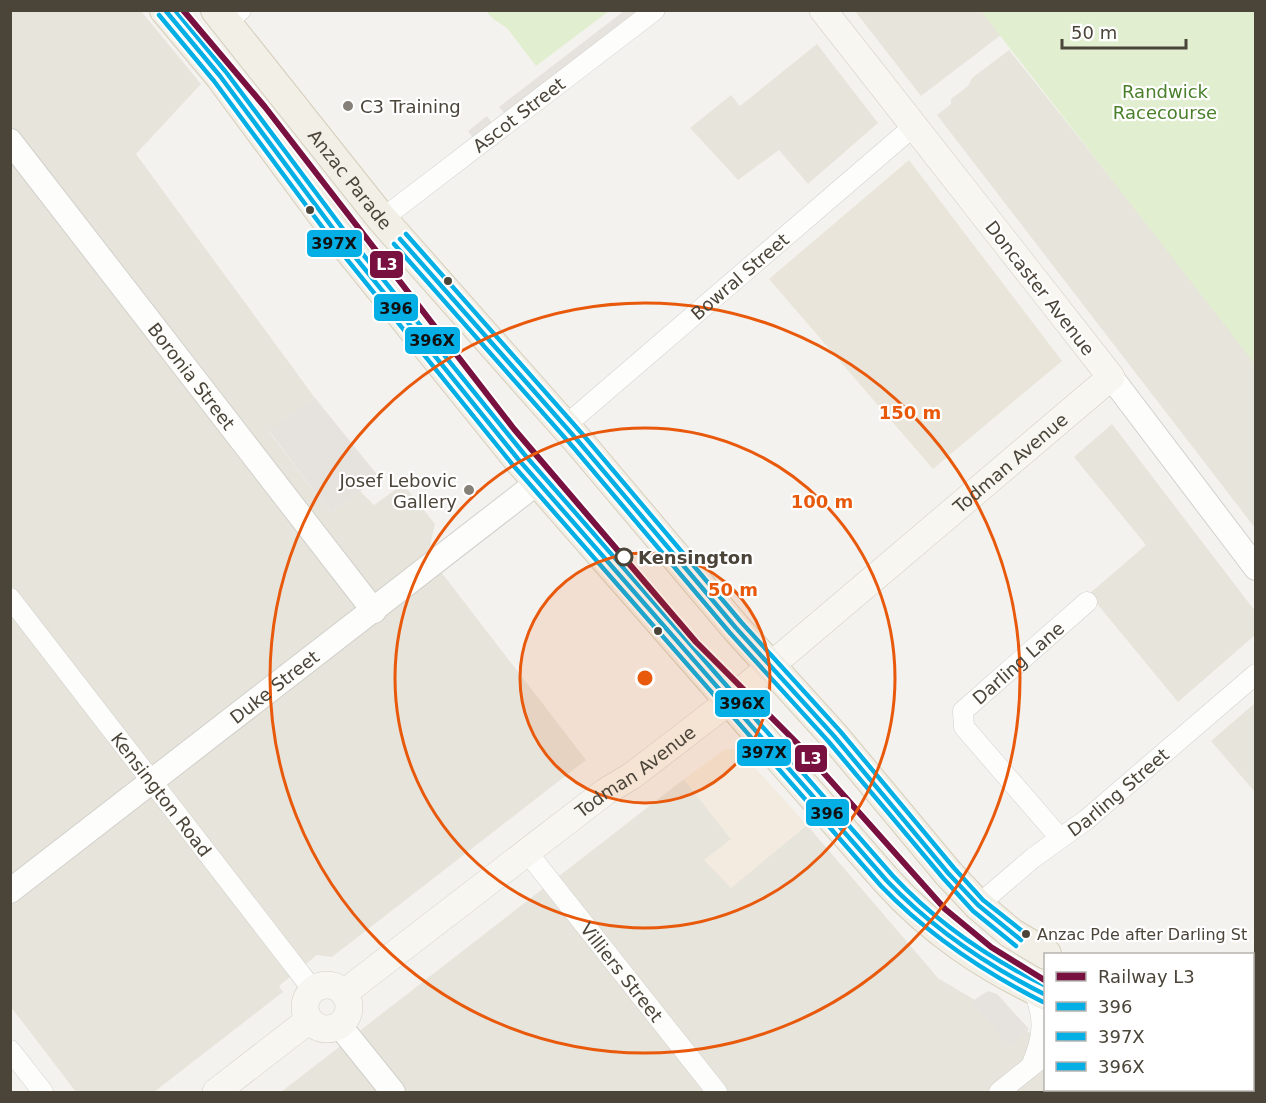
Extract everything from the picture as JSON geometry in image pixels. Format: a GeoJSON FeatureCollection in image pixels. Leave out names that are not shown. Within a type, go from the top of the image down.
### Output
{"type":"FeatureCollection","features":[{"type":"Feature","properties":{"kind":"main road"},"geometry":{"type":"LineString","coordinates":[[165,10],[220,76],[350,251],[538,482],[728,702],[910,907],[965,951],[1039,992]]}},
{"type":"Feature","properties":{"kind":"main road","name":"Doncaster Avenue"},"geometry":{"type":"LineString","coordinates":[[823,10],[1111,378]]}},
{"type":"Feature","properties":{"kind":"main road","name":"Anzac Parade"},"geometry":{"type":"LineString","coordinates":[[228,15],[382,219],[565,426],[770,666],[834,736],[923,846],[978,905],[1011,933],[1044,953]]}},
{"type":"Feature","properties":{"kind":"main road","name":"Todman Avenue"},"geometry":{"type":"LineString","coordinates":[[344,993],[527,852],[728,702],[1111,378]]}},
{"type":"Feature","properties":{"kind":"main road"},"geometry":{"type":"LineString","coordinates":[[326,985],[339,988],[344,993],[348,999],[348,1014],[339,1025],[326,1029],[309,1020],[304,1007],[313,990],[326,985]]}},
{"type":"Feature","properties":{"kind":"main road"},"geometry":{"type":"LineString","coordinates":[[216,1092],[309,1020]]}},
{"type":"Feature","properties":{"kind":"street","name":"Ascot Street"},"geometry":{"type":"LineString","coordinates":[[382,219],[655,10]]}},
{"type":"Feature","properties":{"kind":"street","name":"Bowral Street"},"geometry":{"type":"LineString","coordinates":[[565,426],[914,126]]}},
{"type":"Feature","properties":{"kind":"street","name":"Boronia Street"},"geometry":{"type":"LineString","coordinates":[[10,141],[374,611]]}},
{"type":"Feature","properties":{"kind":"street","name":"Doncaster Avenue"},"geometry":{"type":"LineString","coordinates":[[1111,378],[1256,568]]}},
{"type":"Feature","properties":{"kind":"street","name":"Duke Street"},"geometry":{"type":"LineString","coordinates":[[10,891],[538,482]]}},
{"type":"Feature","properties":{"kind":"street","name":"Kensington Road"},"geometry":{"type":"LineString","coordinates":[[10,598],[313,990]]}},
{"type":"Feature","properties":{"kind":"street","name":"Darling Lane"},"geometry":{"type":"LineString","coordinates":[[1060,838],[964,727],[963,711],[1087,602]]}},
{"type":"Feature","properties":{"kind":"street","name":"Darling Street"},"geometry":{"type":"LineString","coordinates":[[978,905],[1060,838],[1086,820],[1256,674]]}},
{"type":"Feature","properties":{"kind":"street","name":"Villiers Street"},"geometry":{"type":"LineString","coordinates":[[527,852],[717,1092]]}},
{"type":"Feature","properties":{"kind":"street"},"geometry":{"type":"LineString","coordinates":[[999,1092],[1039,1060],[1043,1030],[1039,992]]}},
{"type":"Feature","properties":{"kind":"street"},"geometry":{"type":"LineString","coordinates":[[339,1025],[393,1092]]}},
{"type":"Feature","properties":{"kind":"street"},"geometry":{"type":"LineString","coordinates":[[10,1050],[43,1092]]}},
{"type":"Feature","properties":{"kind":"shaded area"},"geometry":{"type":"Polygon","coordinates":[[[11,11],[141,11],[201,84],[136,154],[315,398],[269,432],[331,513],[360,491],[374,505],[403,484],[435,524],[428,555],[586,760],[332,957],[317,955],[279,986],[283,992],[154,1092],[76,1092],[11,1007],[11,11]]]}},
{"type":"Feature","properties":{"kind":"shaded area"},"geometry":{"type":"Polygon","coordinates":[[[624,11],[643,11],[507,116],[499,107],[624,11]]]}},
{"type":"Feature","properties":{"kind":"shaded area"},"geometry":{"type":"Polygon","coordinates":[[[855,11],[982,11],[1001,35],[921,96],[855,11]]]}},
{"type":"Feature","properties":{"kind":"shaded area"},"geometry":{"type":"Polygon","coordinates":[[[817,44],[878,123],[808,184],[779,150],[738,180],[690,128],[731,95],[740,106],[817,44]]]}},
{"type":"Feature","properties":{"kind":"shaded area"},"geometry":{"type":"Polygon","coordinates":[[[1009,50],[1255,359],[1255,528],[937,115],[951,104],[951,99],[968,86],[972,78],[1009,50]]]}},
{"type":"Feature","properties":{"kind":"shaded area"},"geometry":{"type":"Polygon","coordinates":[[[487,116],[494,125],[475,141],[468,131],[487,116]]]}},
{"type":"Feature","properties":{"kind":"shaded area"},"geometry":{"type":"Polygon","coordinates":[[[909,160],[1062,361],[933,469],[769,279],[909,160]]]}},
{"type":"Feature","properties":{"kind":"shaded area"},"geometry":{"type":"Polygon","coordinates":[[[315,398],[379,477],[331,513],[269,431],[315,398]]]}},
{"type":"Feature","properties":{"kind":"shaded area"},"geometry":{"type":"Polygon","coordinates":[[[1112,424],[1255,611],[1255,635],[1178,702],[1089,594],[1146,545],[1074,457],[1112,424]]]}},
{"type":"Feature","properties":{"kind":"shaded area"},"geometry":{"type":"Polygon","coordinates":[[[1255,703],[1255,792],[1211,741],[1255,703]]]}},
{"type":"Feature","properties":{"kind":"shaded area"},"geometry":{"type":"Polygon","coordinates":[[[725,749],[738,749],[807,825],[731,888],[704,860],[731,839],[684,779],[725,749]]]}},
{"type":"Feature","properties":{"kind":"shaded area"},"geometry":{"type":"Polygon","coordinates":[[[684,779],[731,839],[730,888],[807,825],[938,978],[1044,1041],[1044,1091],[1254,1091],[1254,1065],[1256,1065],[1255,1092],[281,1092],[684,779]]]}},
{"type":"Feature","properties":{"kind":"shaded area"},"geometry":{"type":"Polygon","coordinates":[[[988,991],[997,994],[1029,1029],[1011,1047],[971,1002],[988,991]]]}},
{"type":"Feature","properties":{"kind":"green space"},"geometry":{"type":"Polygon","coordinates":[[[486,11],[609,11],[536,66],[507,28],[493,19],[486,11]]]}},
{"type":"Feature","properties":{"kind":"green space","name":"Randwick Racecourse"},"geometry":{"type":"Polygon","coordinates":[[[981,11],[1255,11],[1255,364],[981,11]]]}},
{"type":"Feature","properties":{"kind":"rail line","name":"L3"},"geometry":{"type":"LineString","coordinates":[[183,10],[265,107],[514,429],[696,642],[797,743],[945,909],[991,947],[1044,980]]}},
{"type":"Feature","properties":{"kind":"transit line","name":"396"},"geometry":{"type":"LineString","coordinates":[[165,10],[220,76],[343,242],[518,459],[887,881],[923,915],[961,945],[1044,994]]}},
{"type":"Feature","properties":{"kind":"transit line","name":"396X"},"geometry":{"type":"LineString","coordinates":[[175,10],[226,72],[349,237],[524,454],[893,876],[927,909],[964,938],[1004,964],[1044,985]]}},
{"type":"Feature","properties":{"kind":"transit line","name":"397X"},"geometry":{"type":"LineString","coordinates":[[159,15],[214,81],[337,247],[512,464],[881,886],[899,904],[957,951],[977,965],[1043,1002]]}},
{"type":"Feature","properties":{"kind":"transit line","name":"396X"},"geometry":{"type":"LineString","coordinates":[[406,234],[585,437],[742,623],[840,731],[954,868],[983,900],[1026,934]]}},
{"type":"Feature","properties":{"kind":"transit line","name":"396"},"geometry":{"type":"LineString","coordinates":[[400,239],[579,442],[736,628],[834,736],[948,873],[978,905],[1021,940]]}},
{"type":"Feature","properties":{"kind":"transit line","name":"397X"},"geometry":{"type":"LineString","coordinates":[[394,244],[573,447],[730,633],[828,741],[943,878],[973,911],[1016,946]]}},
{"type":"Feature","properties":{"kind":"place","name":"C3 Training"},"geometry":{"type":"Point","coordinates":[348,106]}},
{"type":"Feature","properties":{"kind":"place","name":"Josef Lebovic Gallery"},"geometry":{"type":"Point","coordinates":[469,490]}},
{"type":"Feature","properties":{"kind":"place","name":"Kensington"},"geometry":{"type":"Point","coordinates":[624,557]}},
{"type":"Feature","properties":{"kind":"place","name":"Anzac Pde after Darling St"},"geometry":{"type":"Point","coordinates":[1026,934]}}]}
